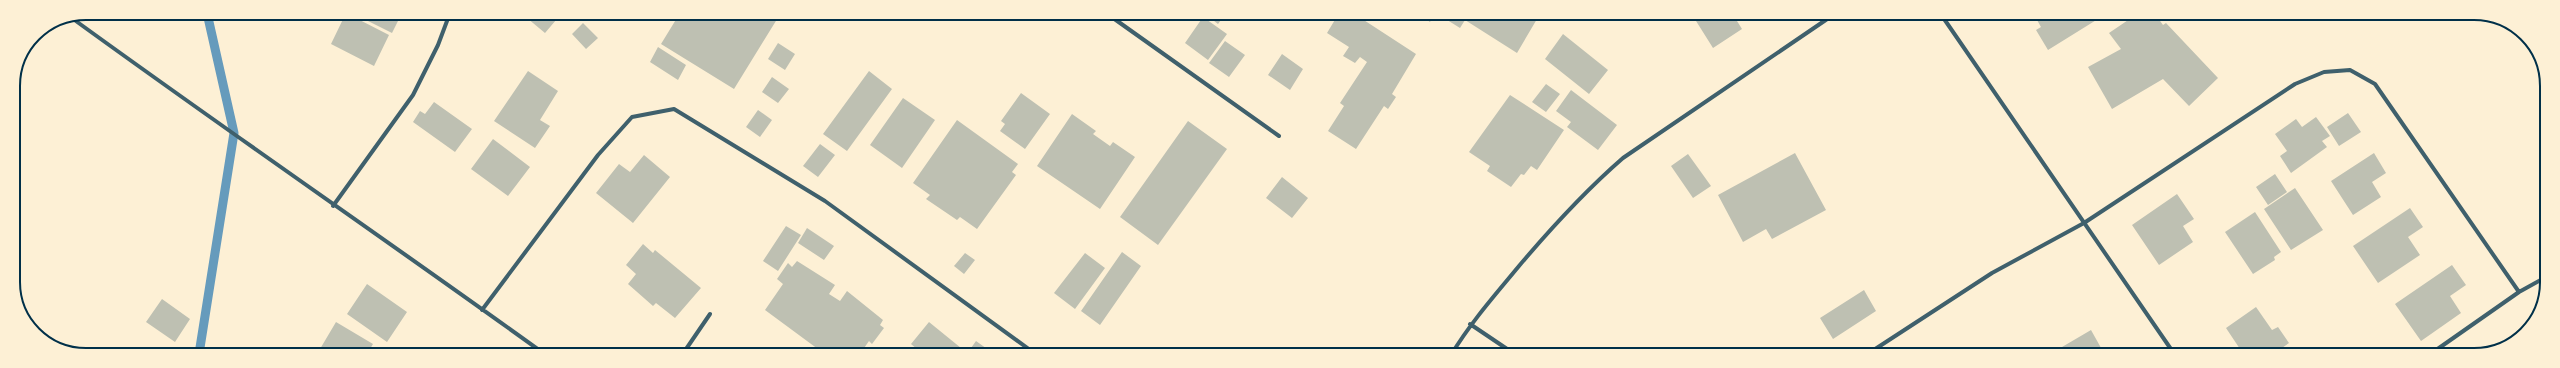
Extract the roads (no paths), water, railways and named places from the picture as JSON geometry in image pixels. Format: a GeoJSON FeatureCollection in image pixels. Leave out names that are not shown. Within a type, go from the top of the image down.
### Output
{"type":"FeatureCollection","features":[{"type":"Feature","properties":{"kind":"street"},"geometry":{"type":"LineString","coordinates":[[333,206],[413,95],[438,45],[447,20]]}},
{"type":"Feature","properties":{"kind":"street"},"geometry":{"type":"LineString","coordinates":[[1116,20],[1279,136]]}},
{"type":"Feature","properties":{"kind":"street"},"geometry":{"type":"LineString","coordinates":[[1455,348],[1470,324],[1570,206],[1623,158],[1826,20]]}},
{"type":"Feature","properties":{"kind":"street"},"geometry":{"type":"LineString","coordinates":[[1944,20],[2170,348]]}},
{"type":"Feature","properties":{"kind":"street"},"geometry":{"type":"LineString","coordinates":[[76,21],[257,149],[333,206],[536,348]]}},
{"type":"Feature","properties":{"kind":"street"},"geometry":{"type":"LineString","coordinates":[[1877,348],[1992,273],[2084,223],[2295,84],[2324,72],[2350,70],[2375,84],[2518,292]]}},
{"type":"Feature","properties":{"kind":"street"},"geometry":{"type":"LineString","coordinates":[[482,310],[598,155],[632,117],[674,109],[825,201],[1027,348]]}},
{"type":"Feature","properties":{"kind":"street"},"geometry":{"type":"LineString","coordinates":[[2439,348],[2518,292],[2540,279]]}},
{"type":"Feature","properties":{"kind":"street"},"geometry":{"type":"LineString","coordinates":[[687,348],[710,314]]}},
{"type":"Feature","properties":{"kind":"street"},"geometry":{"type":"LineString","coordinates":[[1470,324],[1506,348]]}},
{"type":"Feature","properties":{"kind":"waterway"},"geometry":{"type":"LineString","coordinates":[[200,348],[234,133],[209,20]]}}]}
